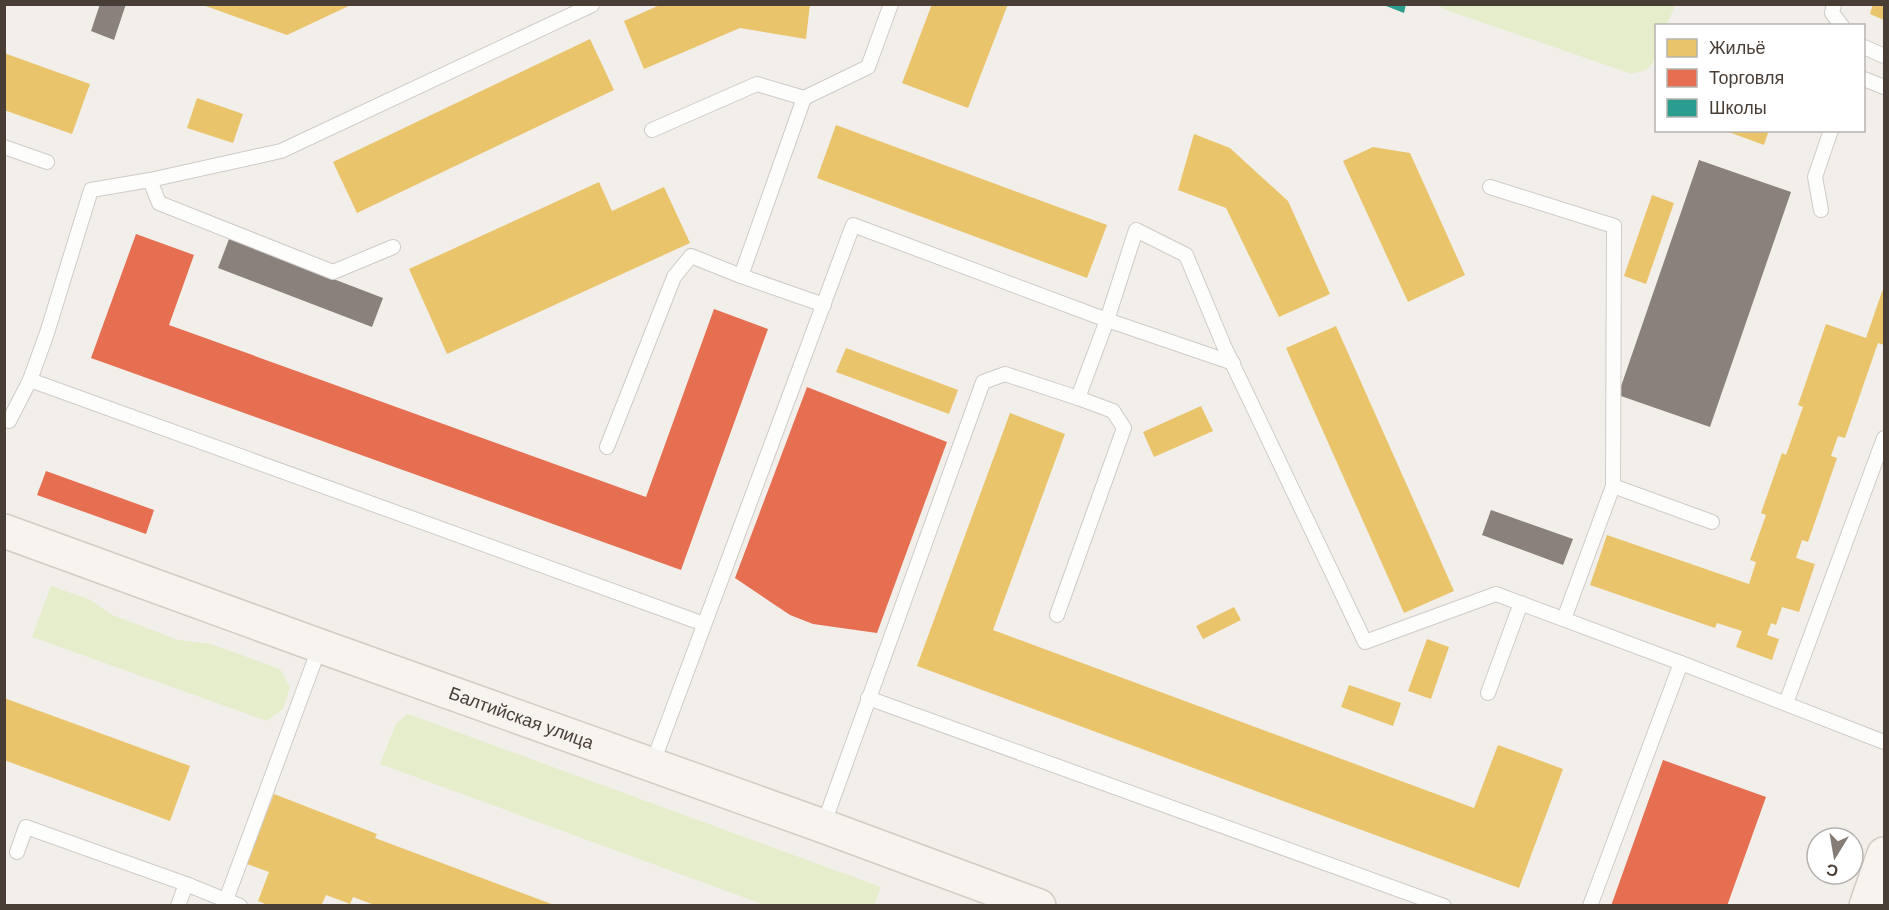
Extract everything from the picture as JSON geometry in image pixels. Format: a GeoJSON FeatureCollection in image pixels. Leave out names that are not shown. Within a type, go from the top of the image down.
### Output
{"type":"FeatureCollection","features":[{"type":"Feature","properties":{"kind":"main road","name":"Балтийская улица"},"geometry":{"type":"LineString","coordinates":[[4,531],[824,826],[1023,903]]}},
{"type":"Feature","properties":{"kind":"main road"},"geometry":{"type":"LineString","coordinates":[[1866,906],[1884,854]]}},
{"type":"Feature","properties":{"kind":"lane"},"geometry":{"type":"LineString","coordinates":[[652,130],[757,84],[804,98],[868,67],[891,4]]}},
{"type":"Feature","properties":{"kind":"lane"},"geometry":{"type":"LineString","coordinates":[[1834,4],[1832,13],[1840,24]]}},
{"type":"Feature","properties":{"kind":"lane"},"geometry":{"type":"LineString","coordinates":[[6,422],[30,380],[47,333],[91,190],[150,180],[281,151],[592,5]]}},
{"type":"Feature","properties":{"kind":"lane"},"geometry":{"type":"LineString","coordinates":[[1865,47],[1884,56]]}},
{"type":"Feature","properties":{"kind":"lane"},"geometry":{"type":"LineString","coordinates":[[1865,80],[1884,87]]}},
{"type":"Feature","properties":{"kind":"lane"},"geometry":{"type":"LineString","coordinates":[[741,276],[804,98]]}},
{"type":"Feature","properties":{"kind":"lane"},"geometry":{"type":"LineString","coordinates":[[1821,210],[1815,177],[1830,132]]}},
{"type":"Feature","properties":{"kind":"lane"},"geometry":{"type":"LineString","coordinates":[[4,147],[47,162]]}},
{"type":"Feature","properties":{"kind":"lane"},"geometry":{"type":"LineString","coordinates":[[150,180],[159,203],[333,272],[393,248]]}},
{"type":"Feature","properties":{"kind":"lane"},"geometry":{"type":"LineString","coordinates":[[1490,187],[1614,226],[1613,486],[1564,619]]}},
{"type":"Feature","properties":{"kind":"lane"},"geometry":{"type":"LineString","coordinates":[[652,765],[853,225],[1107,320],[1233,363]]}},
{"type":"Feature","properties":{"kind":"lane"},"geometry":{"type":"LineString","coordinates":[[1078,398],[1107,320],[1136,230],[1186,255],[1233,363],[1365,642],[1496,594],[1884,742]]}},
{"type":"Feature","properties":{"kind":"lane"},"geometry":{"type":"LineString","coordinates":[[607,447],[674,277],[691,256],[824,305]]}},
{"type":"Feature","properties":{"kind":"lane"},"geometry":{"type":"LineString","coordinates":[[824,826],[983,382],[1005,374],[1113,411],[1124,428],[1058,615]]}},
{"type":"Feature","properties":{"kind":"lane"},"geometry":{"type":"LineString","coordinates":[[30,380],[704,624]]}},
{"type":"Feature","properties":{"kind":"lane"},"geometry":{"type":"LineString","coordinates":[[1786,704],[1884,438]]}},
{"type":"Feature","properties":{"kind":"lane"},"geometry":{"type":"LineString","coordinates":[[1613,486],[1712,522]]}},
{"type":"Feature","properties":{"kind":"lane"},"geometry":{"type":"LineString","coordinates":[[1488,693],[1521,603]]}},
{"type":"Feature","properties":{"kind":"lane"},"geometry":{"type":"LineString","coordinates":[[225,900],[320,646]]}},
{"type":"Feature","properties":{"kind":"lane"},"geometry":{"type":"LineString","coordinates":[[1590,906],[1681,663]]}},
{"type":"Feature","properties":{"kind":"lane"},"geometry":{"type":"LineString","coordinates":[[868,698],[1444,906]]}},
{"type":"Feature","properties":{"kind":"lane"},"geometry":{"type":"LineString","coordinates":[[17,852],[26,826],[240,906]]}},
{"type":"Feature","properties":{"kind":"lane"},"geometry":{"type":"LineString","coordinates":[[178,906],[186,884]]}},
{"type":"Feature","properties":{"kind":"green space"},"geometry":{"type":"Polygon","coordinates":[[[1439,5],[1675,5],[1667,24],[1655,24],[1655,54],[1652,64],[1647,69],[1629,73],[1443,9],[1439,5]]]}},
{"type":"Feature","properties":{"kind":"green space"},"geometry":{"type":"Polygon","coordinates":[[[51,586],[91,600],[110,614],[178,640],[211,644],[280,669],[290,687],[283,709],[267,721],[32,637],[51,586]]]}},
{"type":"Feature","properties":{"kind":"green space"},"geometry":{"type":"Polygon","coordinates":[[[408,714],[881,887],[874,905],[765,905],[380,764],[396,724],[408,714]]]}},
{"type":"Feature","properties":{"kind":"building: Жильё"},"geometry":{"type":"Polygon","coordinates":[[[200,4],[353,4],[287,35],[200,4]]]}},
{"type":"Feature","properties":{"kind":"building: Жильё"},"geometry":{"type":"Polygon","coordinates":[[[662,4],[810,4],[806,39],[740,28],[644,69],[624,21],[662,4]]]}},
{"type":"Feature","properties":{"kind":"building: Жильё"},"geometry":{"type":"Polygon","coordinates":[[[932,4],[1008,4],[968,108],[902,83],[932,4]]]}},
{"type":"Feature","properties":{"kind":"building: Жильё"},"geometry":{"type":"Polygon","coordinates":[[[1873,4],[1884,4],[1884,20],[1870,14],[1873,4]]]}},
{"type":"Feature","properties":{"kind":"building: Жильё"},"geometry":{"type":"Polygon","coordinates":[[[590,39],[614,90],[357,213],[333,162],[590,39]]]}},
{"type":"Feature","properties":{"kind":"building: Жильё"},"geometry":{"type":"Polygon","coordinates":[[[4,53],[90,84],[72,134],[4,110],[4,53]]]}},
{"type":"Feature","properties":{"kind":"building: Жильё"},"geometry":{"type":"Polygon","coordinates":[[[197,98],[243,114],[233,143],[187,128],[197,98]]]}},
{"type":"Feature","properties":{"kind":"building: Жильё"},"geometry":{"type":"Polygon","coordinates":[[[836,125],[1107,225],[1087,278],[817,178],[836,125]]]}},
{"type":"Feature","properties":{"kind":"building: Жильё"},"geometry":{"type":"Polygon","coordinates":[[[1728,132],[1768,132],[1764,145],[1728,132]]]}},
{"type":"Feature","properties":{"kind":"building: Жильё"},"geometry":{"type":"Polygon","coordinates":[[[1194,134],[1230,148],[1288,201],[1330,294],[1279,317],[1226,208],[1178,190],[1194,134]]]}},
{"type":"Feature","properties":{"kind":"building: Жильё"},"geometry":{"type":"Polygon","coordinates":[[[1373,147],[1410,153],[1465,275],[1408,302],[1343,161],[1373,147]]]}},
{"type":"Feature","properties":{"kind":"building: Жильё"},"geometry":{"type":"Polygon","coordinates":[[[599,182],[612,211],[664,187],[690,243],[447,354],[409,269],[599,182]]]}},
{"type":"Feature","properties":{"kind":"building: Жильё"},"geometry":{"type":"Polygon","coordinates":[[[1652,195],[1674,203],[1646,284],[1624,276],[1652,195]]]}},
{"type":"Feature","properties":{"kind":"building: Жильё"},"geometry":{"type":"Polygon","coordinates":[[[1884,286],[1884,345],[1878,343],[1845,438],[1838,436],[1831,456],[1837,458],[1808,542],[1802,540],[1796,558],[1815,564],[1799,612],[1782,607],[1776,625],[1771,623],[1767,635],[1779,639],[1772,660],[1736,647],[1742,631],[1717,623],[1715,628],[1590,585],[1607,535],[1749,584],[1756,562],[1750,560],[1766,515],[1761,513],[1782,453],[1786,455],[1803,407],[1798,405],[1826,324],[1866,338],[1884,286]]]}},
{"type":"Feature","properties":{"kind":"building: Жильё"},"geometry":{"type":"Polygon","coordinates":[[[1336,326],[1454,591],[1404,613],[1286,348],[1336,326]]]}},
{"type":"Feature","properties":{"kind":"building: Жильё"},"geometry":{"type":"Polygon","coordinates":[[[846,348],[958,390],[949,414],[836,372],[846,348]]]}},
{"type":"Feature","properties":{"kind":"building: Жильё"},"geometry":{"type":"Polygon","coordinates":[[[1201,406],[1213,431],[1154,457],[1143,432],[1201,406]]]}},
{"type":"Feature","properties":{"kind":"building: Жильё"},"geometry":{"type":"Polygon","coordinates":[[[1010,413],[1065,434],[993,630],[1474,808],[1498,745],[1563,769],[1519,888],[917,666],[1010,413]]]}},
{"type":"Feature","properties":{"kind":"building: Жильё"},"geometry":{"type":"Polygon","coordinates":[[[1234,607],[1241,620],[1203,639],[1196,626],[1234,607]]]}},
{"type":"Feature","properties":{"kind":"building: Жильё"},"geometry":{"type":"Polygon","coordinates":[[[1427,639],[1449,647],[1431,699],[1408,691],[1427,639]]]}},
{"type":"Feature","properties":{"kind":"building: Жильё"},"geometry":{"type":"Polygon","coordinates":[[[1349,685],[1401,703],[1393,726],[1341,707],[1349,685]]]}},
{"type":"Feature","properties":{"kind":"building: Жильё"},"geometry":{"type":"Polygon","coordinates":[[[4,698],[190,766],[170,821],[4,760],[4,698]]]}},
{"type":"Feature","properties":{"kind":"building: Жильё"},"geometry":{"type":"Polygon","coordinates":[[[274,794],[377,834],[375,838],[557,906],[377,906],[353,897],[350,904],[326,895],[321,906],[270,906],[258,901],[269,872],[247,864],[274,794]]]}},
{"type":"Feature","properties":{"kind":"building: Торговля"},"geometry":{"type":"Polygon","coordinates":[[[136,234],[194,255],[169,325],[646,497],[714,309],[768,329],[681,570],[91,358],[136,234]]]}},
{"type":"Feature","properties":{"kind":"building: Торговля"},"geometry":{"type":"Polygon","coordinates":[[[807,387],[947,442],[877,633],[813,624],[790,615],[735,578],[807,387]]]}},
{"type":"Feature","properties":{"kind":"building: Торговля"},"geometry":{"type":"Polygon","coordinates":[[[46,471],[154,510],[146,534],[37,495],[46,471]]]}},
{"type":"Feature","properties":{"kind":"building: Торговля"},"geometry":{"type":"Polygon","coordinates":[[[1663,760],[1766,797],[1727,906],[1611,906],[1663,760]]]}},
{"type":"Feature","properties":{"kind":"building: Школы"},"geometry":{"type":"Polygon","coordinates":[[[1381,4],[1406,4],[1404,13],[1381,4]]]}},
{"type":"Feature","properties":{"kind":"building: Промзона"},"geometry":{"type":"Polygon","coordinates":[[[100,4],[126,4],[114,40],[91,31],[100,4]]]}},
{"type":"Feature","properties":{"kind":"building: Промзона"},"geometry":{"type":"Polygon","coordinates":[[[1699,160],[1791,192],[1710,427],[1618,395],[1699,160]]]}},
{"type":"Feature","properties":{"kind":"building: Промзона"},"geometry":{"type":"Polygon","coordinates":[[[229,239],[383,298],[372,327],[218,268],[229,239]]]}},
{"type":"Feature","properties":{"kind":"building: Промзона"},"geometry":{"type":"Polygon","coordinates":[[[1491,510],[1573,539],[1563,565],[1482,535],[1491,510]]]}}]}
